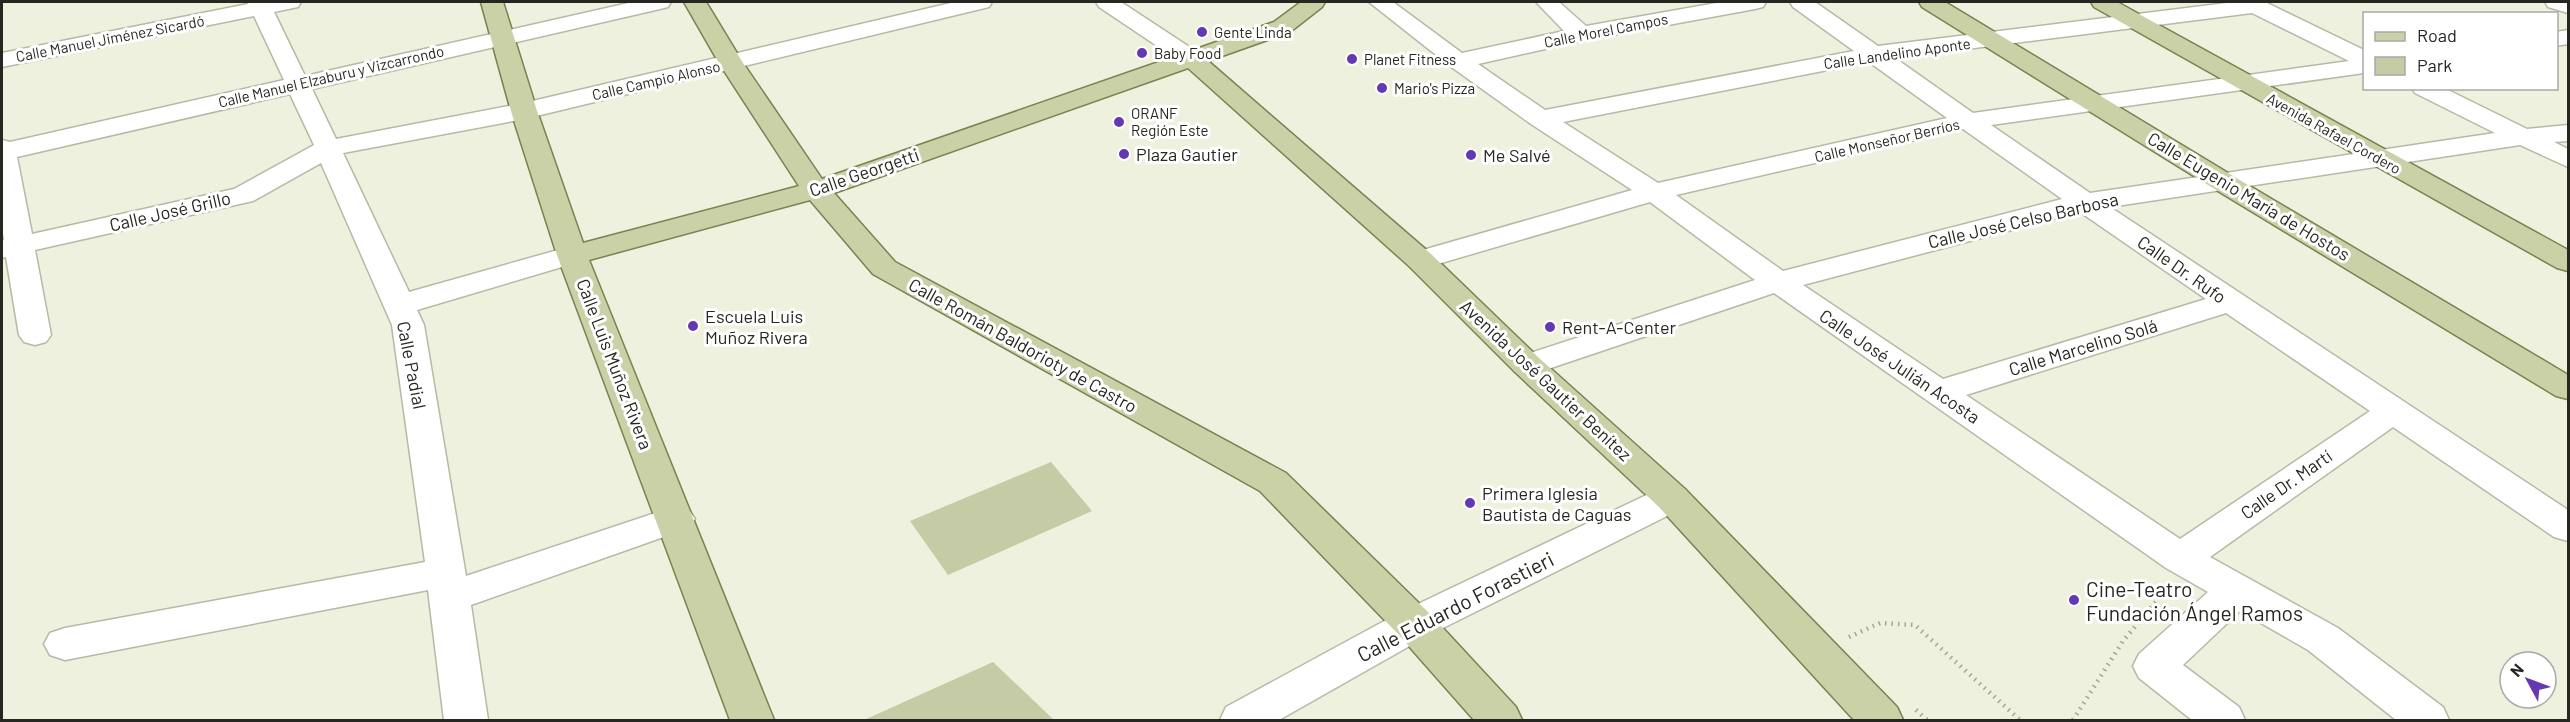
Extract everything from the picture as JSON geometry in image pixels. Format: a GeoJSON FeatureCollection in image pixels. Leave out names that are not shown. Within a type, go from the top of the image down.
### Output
{"type":"FeatureCollection","features":[{"type":"Feature","properties":{"kind":"main road","name":"Calle Luis Muñoz Rivera"},"geometry":{"type":"LineString","coordinates":[[492,2],[524,111],[572,255],[752,720]]}},
{"type":"Feature","properties":{"kind":"main road","name":"Calle Román Baldorioty de Castro"},"geometry":{"type":"LineString","coordinates":[[695,2],[731,63],[816,190],[884,268],[1273,482],[1414,624],[1500,720]]}},
{"type":"Feature","properties":{"kind":"main road","name":"Calle Georgetti"},"geometry":{"type":"LineString","coordinates":[[572,255],[816,190],[1282,27],[1314,2]]}},
{"type":"Feature","properties":{"kind":"main road","name":"Calle Eugenio María de Hostos"},"geometry":{"type":"LineString","coordinates":[[1930,2],[2223,182],[2568,389]]}},
{"type":"Feature","properties":{"kind":"main road","name":"Avenida Rafael Cordero"},"geometry":{"type":"LineString","coordinates":[[2102,2],[2568,262]]}},
{"type":"Feature","properties":{"kind":"main road","name":"Avenida José Gautier Benítez"},"geometry":{"type":"LineString","coordinates":[[1192,59],[1420,261],[1527,365],[1672,498],[1881,720]]}},
{"type":"Feature","properties":{"kind":"street","name":"Calle Manuel Elzaburu y Vizcarrondo"},"geometry":{"type":"LineString","coordinates":[[2,151],[660,2]]}},
{"type":"Feature","properties":{"kind":"street","name":"Calle Campio Alonso"},"geometry":{"type":"LineString","coordinates":[[328,148],[524,111],[981,2]]}},
{"type":"Feature","properties":{"kind":"street"},"geometry":{"type":"LineString","coordinates":[[1107,2],[1192,59]]}},
{"type":"Feature","properties":{"kind":"street","name":"Calle José Julián Acosta"},"geometry":{"type":"LineString","coordinates":[[1380,2],[1540,119],[1654,192],[1778,282],[1938,392],[2177,568],[2238,589],[2323,639],[2427,720]]}},
{"type":"Feature","properties":{"kind":"street"},"geometry":{"type":"LineString","coordinates":[[1547,2],[1581,34]]}},
{"type":"Feature","properties":{"kind":"street","name":"Calle Morel Campos"},"geometry":{"type":"LineString","coordinates":[[1458,61],[1581,34],[1755,2]]}},
{"type":"Feature","properties":{"kind":"street","name":"Calle Dr. Rufo"},"geometry":{"type":"LineString","coordinates":[[1801,2],[1967,122],[2228,302],[2568,528]]}},
{"type":"Feature","properties":{"kind":"street"},"geometry":{"type":"LineString","coordinates":[[2556,2],[2568,7]]}},
{"type":"Feature","properties":{"kind":"street","name":"Calle Manuel Jiménez Sicardó"},"geometry":{"type":"LineString","coordinates":[[2,60],[270,3]]}},
{"type":"Feature","properties":{"kind":"street","name":"Calle Padial"},"geometry":{"type":"LineString","coordinates":[[270,3],[297,83],[408,326],[448,585],[466,720]]}},
{"type":"Feature","properties":{"kind":"street"},"geometry":{"type":"LineString","coordinates":[[2251,4],[2363,59]]}},
{"type":"Feature","properties":{"kind":"street","name":"Calle Landelino Aponte"},"geometry":{"type":"LineString","coordinates":[[1540,119],[1873,54],[2251,4]]}},
{"type":"Feature","properties":{"kind":"street","name":"Calle Monseñor Berríos"},"geometry":{"type":"LineString","coordinates":[[1420,261],[1654,192],[1967,122],[2363,66]]}},
{"type":"Feature","properties":{"kind":"street"},"geometry":{"type":"LineString","coordinates":[[2428,90],[2568,159]]}},
{"type":"Feature","properties":{"kind":"street","name":"Calle José Celso Barbosa"},"geometry":{"type":"LineString","coordinates":[[1527,365],[1778,282],[2085,202],[2522,136],[2568,133]]}},
{"type":"Feature","properties":{"kind":"street","name":"Calle José Grillo"},"geometry":{"type":"LineString","coordinates":[[11,247],[243,195],[328,148]]}},
{"type":"Feature","properties":{"kind":"street"},"geometry":{"type":"LineString","coordinates":[[2,151],[11,247],[34,335]]}},
{"type":"Feature","properties":{"kind":"street","name":"Calle Georgetti"},"geometry":{"type":"LineString","coordinates":[[399,305],[572,255]]}},
{"type":"Feature","properties":{"kind":"street","name":"Calle Marcelino Solá"},"geometry":{"type":"LineString","coordinates":[[1938,392],[2228,302]]}},
{"type":"Feature","properties":{"kind":"street","name":"Calle Dr. Martí"},"geometry":{"type":"LineString","coordinates":[[2177,568],[2393,411]]}},
{"type":"Feature","properties":{"kind":"street","name":"Calle Eduardo Forastieri"},"geometry":{"type":"LineString","coordinates":[[1242,720],[1414,624],[1672,498]]}},
{"type":"Feature","properties":{"kind":"street"},"geometry":{"type":"LineString","coordinates":[[65,644],[448,585],[676,519]]}},
{"type":"Feature","properties":{"kind":"street"},"geometry":{"type":"LineString","coordinates":[[2223,720],[2154,666],[2238,589]]}},
{"type":"Feature","properties":{"kind":"path"},"geometry":{"type":"LineString","coordinates":[[2073,720],[2123,641],[2177,568]]}},
{"type":"Feature","properties":{"kind":"path"},"geometry":{"type":"LineString","coordinates":[[1844,640],[1872,623],[1893,622],[1915,625],[2020,720]]}},
{"type":"Feature","properties":{"kind":"green space"},"geometry":{"type":"Polygon","coordinates":[[[1051,462],[1092,511],[948,575],[910,521],[1051,462]]]}},
{"type":"Feature","properties":{"kind":"green space"},"geometry":{"type":"Polygon","coordinates":[[[993,662],[1054,720],[864,720],[993,662]]]}},
{"type":"Feature","properties":{"kind":"place","name":"Gente Linda"},"geometry":{"type":"Point","coordinates":[1202,32]}},
{"type":"Feature","properties":{"kind":"place","name":"Baby Food"},"geometry":{"type":"Point","coordinates":[1142,53]}},
{"type":"Feature","properties":{"kind":"place","name":"Planet Fitness"},"geometry":{"type":"Point","coordinates":[1352,59]}},
{"type":"Feature","properties":{"kind":"place","name":"Mario's Pizza"},"geometry":{"type":"Point","coordinates":[1382,88]}},
{"type":"Feature","properties":{"kind":"place","name":"ORANF Región Este"},"geometry":{"type":"Point","coordinates":[1119,122]}},
{"type":"Feature","properties":{"kind":"place","name":"Plaza Gautier"},"geometry":{"type":"Point","coordinates":[1124,154]}},
{"type":"Feature","properties":{"kind":"place","name":"Me Salvé"},"geometry":{"type":"Point","coordinates":[1471,155]}},
{"type":"Feature","properties":{"kind":"place","name":"Escuela Luis Muñoz Rivera"},"geometry":{"type":"Point","coordinates":[693,326]}},
{"type":"Feature","properties":{"kind":"place","name":"Rent-A-Center"},"geometry":{"type":"Point","coordinates":[1550,327]}},
{"type":"Feature","properties":{"kind":"place","name":"Primera Iglesia Bautista de Caguas"},"geometry":{"type":"Point","coordinates":[1470,503]}},
{"type":"Feature","properties":{"kind":"place","name":"Cine-Teatro Fundación Ángel Ramos"},"geometry":{"type":"Point","coordinates":[2074,600]}}]}
